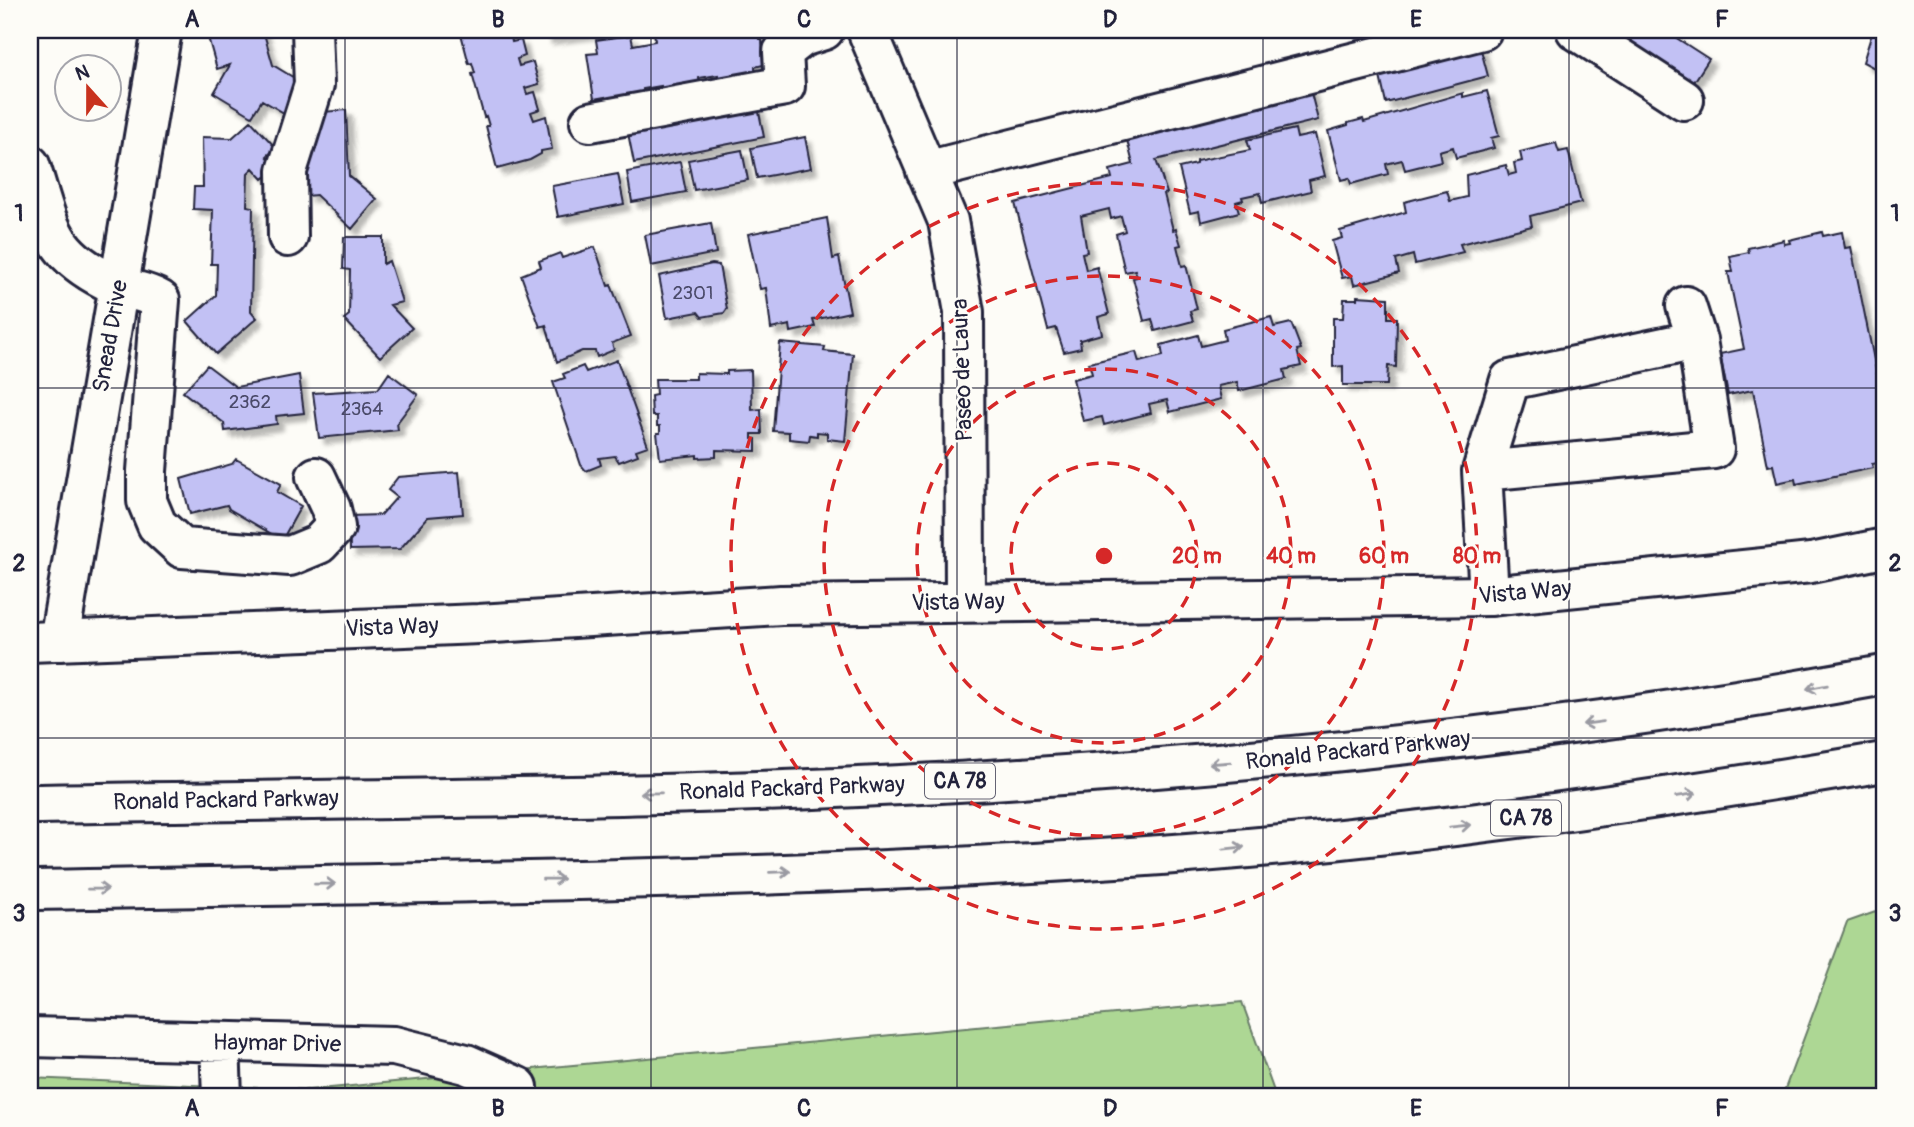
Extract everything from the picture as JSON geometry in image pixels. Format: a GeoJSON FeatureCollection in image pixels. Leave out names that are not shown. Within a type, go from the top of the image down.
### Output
{"type":"FeatureCollection","features":[{"type":"Feature","properties":{"kind":"main road","name":"Snead Drive"},"geometry":{"type":"LineString","coordinates":[[44,642],[118,286],[162,30]]}},
{"type":"Feature","properties":{"kind":"main road"},"geometry":{"type":"LineString","coordinates":[[288,237],[287,171],[314,85],[313,30]]}},
{"type":"Feature","properties":{"kind":"main road"},"geometry":{"type":"LineString","coordinates":[[590,122],[785,86],[783,52],[802,37],[824,30]]}},
{"type":"Feature","properties":{"kind":"main road","name":"Paseo de Laura"},"geometry":{"type":"LineString","coordinates":[[867,30],[948,221],[964,312],[965,602]]}},
{"type":"Feature","properties":{"kind":"main road"},"geometry":{"type":"LineString","coordinates":[[926,171],[1482,30]]}},
{"type":"Feature","properties":{"kind":"main road"},"geometry":{"type":"LineString","coordinates":[[1576,30],[1684,100]]}},
{"type":"Feature","properties":{"kind":"main road"},"geometry":{"type":"LineString","coordinates":[[30,165],[54,239],[84,270],[118,286],[145,291],[160,300],[147,501],[158,525],[182,548],[290,556],[319,544],[335,527],[331,509],[316,477]]}},
{"type":"Feature","properties":{"kind":"main road"},"geometry":{"type":"LineString","coordinates":[[1482,471],[1714,449],[1692,323],[1510,380],[1482,471],[1489,596]]}},
{"type":"Feature","properties":{"kind":"main road","name":"Vista Way"},"geometry":{"type":"LineString","coordinates":[[44,642],[479,624],[781,605],[1489,596],[1811,563],[1884,548]]}},
{"type":"Feature","properties":{"kind":"main road","name":"Ronald Packard Parkway"},"geometry":{"type":"LineString","coordinates":[[30,804],[752,791],[1017,779],[1280,759],[1464,740],[1648,716],[1884,675]]}},
{"type":"Feature","properties":{"kind":"main road","name":"CA 78"},"geometry":{"type":"LineString","coordinates":[[30,890],[675,876],[1014,864],[1166,855],[1488,823],[1624,805],[1884,762]]}},
{"type":"Feature","properties":{"kind":"main road","name":"Haymar Drive"},"geometry":{"type":"LineString","coordinates":[[30,1037],[394,1046],[466,1064],[518,1087]]}},
{"type":"Feature","properties":{"kind":"main road"},"geometry":{"type":"LineString","coordinates":[[220,1042],[222,1097]]}},
{"type":"Feature","properties":{"kind":"green space"},"geometry":{"type":"Polygon","coordinates":[[[1884,909],[1884,1097],[1782,1097],[1847,922],[1884,909]]]}},
{"type":"Feature","properties":{"kind":"green space"},"geometry":{"type":"Polygon","coordinates":[[[1242,1002],[1276,1097],[30,1097],[30,1078],[309,1090],[1242,1002]]]}},
{"type":"Feature","properties":{"kind":"building"},"geometry":{"type":"Polygon","coordinates":[[[206,30],[263,30],[273,65],[301,82],[284,113],[262,100],[252,116],[214,93],[230,65],[217,69],[206,30]]]}},
{"type":"Feature","properties":{"kind":"building"},"geometry":{"type":"Polygon","coordinates":[[[460,30],[524,30],[510,33],[512,42],[521,40],[525,56],[517,59],[519,66],[533,62],[539,84],[525,88],[527,94],[535,92],[540,109],[531,112],[534,120],[546,116],[552,149],[541,151],[541,154],[530,160],[497,169],[486,126],[489,126],[472,74],[475,73],[472,63],[469,64],[460,30]]]}},
{"type":"Feature","properties":{"kind":"building"},"geometry":{"type":"Polygon","coordinates":[[[545,30],[594,30],[594,32],[546,38],[545,30]]]}},
{"type":"Feature","properties":{"kind":"building"},"geometry":{"type":"Polygon","coordinates":[[[654,30],[689,30],[689,33],[757,30],[759,39],[762,39],[763,65],[755,67],[756,77],[719,82],[718,75],[699,78],[700,88],[662,93],[661,86],[643,89],[644,100],[606,105],[605,97],[594,99],[587,54],[598,53],[596,40],[631,35],[633,45],[655,41],[654,30]]]}},
{"type":"Feature","properties":{"kind":"building"},"geometry":{"type":"Polygon","coordinates":[[[1607,30],[1664,30],[1709,59],[1692,85],[1607,30]]]}},
{"type":"Feature","properties":{"kind":"building"},"geometry":{"type":"Polygon","coordinates":[[[1873,30],[1884,30],[1884,73],[1863,62],[1873,30]]]}},
{"type":"Feature","properties":{"kind":"building"},"geometry":{"type":"Polygon","coordinates":[[[1480,46],[1488,76],[1386,103],[1379,72],[1480,46]]]}},
{"type":"Feature","properties":{"kind":"building"},"geometry":{"type":"Polygon","coordinates":[[[1310,89],[1318,120],[1156,160],[1167,193],[1164,194],[1173,230],[1176,229],[1181,245],[1177,246],[1182,266],[1186,265],[1197,309],[1190,311],[1193,321],[1155,331],[1152,319],[1144,321],[1133,278],[1137,277],[1135,270],[1125,272],[1116,234],[1125,231],[1121,216],[1111,219],[1109,209],[1081,216],[1087,252],[1082,253],[1086,270],[1097,267],[1109,314],[1098,317],[1102,334],[1080,340],[1081,348],[1064,352],[1056,328],[1048,330],[1015,203],[1112,178],[1110,170],[1133,164],[1126,136],[1310,89]]]}},
{"type":"Feature","properties":{"kind":"building"},"geometry":{"type":"Polygon","coordinates":[[[1487,91],[1499,136],[1491,138],[1494,148],[1456,158],[1453,147],[1439,151],[1441,161],[1405,170],[1402,160],[1386,164],[1388,174],[1351,184],[1349,178],[1341,180],[1328,131],[1348,123],[1363,119],[1364,122],[1463,93],[1463,97],[1487,91]]]}},
{"type":"Feature","properties":{"kind":"building"},"geometry":{"type":"Polygon","coordinates":[[[758,107],[764,137],[634,163],[628,133],[758,107]]]}},
{"type":"Feature","properties":{"kind":"building"},"geometry":{"type":"Polygon","coordinates":[[[346,110],[349,176],[377,199],[352,229],[316,195],[307,196],[303,143],[311,113],[346,110]]]}},
{"type":"Feature","properties":{"kind":"building"},"geometry":{"type":"Polygon","coordinates":[[[251,121],[276,148],[267,156],[272,162],[272,171],[263,179],[253,168],[248,173],[247,206],[253,207],[251,311],[257,318],[216,354],[187,321],[216,295],[217,264],[211,264],[213,210],[193,209],[194,187],[203,187],[202,137],[232,138],[251,121]]]}},
{"type":"Feature","properties":{"kind":"building"},"geometry":{"type":"Polygon","coordinates":[[[1295,129],[1297,138],[1315,134],[1325,176],[1309,180],[1311,191],[1262,203],[1260,193],[1242,197],[1243,200],[1236,202],[1239,212],[1201,222],[1199,211],[1190,213],[1179,168],[1196,164],[1196,161],[1250,150],[1247,140],[1295,129]]]}},
{"type":"Feature","properties":{"kind":"building"},"geometry":{"type":"Polygon","coordinates":[[[805,137],[811,168],[757,178],[751,148],[805,137]]]}},
{"type":"Feature","properties":{"kind":"building"},"geometry":{"type":"Polygon","coordinates":[[[1556,143],[1559,152],[1568,150],[1581,203],[1530,216],[1532,226],[1460,244],[1463,252],[1415,264],[1413,255],[1396,260],[1399,273],[1354,285],[1352,276],[1342,278],[1332,241],[1342,238],[1340,231],[1406,212],[1404,202],[1447,191],[1450,201],[1467,197],[1466,175],[1506,165],[1509,175],[1516,173],[1514,163],[1522,161],[1520,152],[1556,143]]]}},
{"type":"Feature","properties":{"kind":"building"},"geometry":{"type":"Polygon","coordinates":[[[742,150],[748,180],[694,190],[688,160],[742,150]]]}},
{"type":"Feature","properties":{"kind":"building"},"geometry":{"type":"Polygon","coordinates":[[[680,162],[686,192],[632,202],[627,172],[680,162]]]}},
{"type":"Feature","properties":{"kind":"building"},"geometry":{"type":"Polygon","coordinates":[[[618,174],[624,204],[558,217],[552,186],[618,174]]]}},
{"type":"Feature","properties":{"kind":"building"},"geometry":{"type":"Polygon","coordinates":[[[827,218],[833,259],[839,257],[850,312],[813,320],[815,327],[791,332],[790,325],[771,329],[766,288],[760,289],[748,234],[827,218]]]}},
{"type":"Feature","properties":{"kind":"building"},"geometry":{"type":"Polygon","coordinates":[[[711,223],[716,253],[651,266],[645,235],[711,223]]]}},
{"type":"Feature","properties":{"kind":"building"},"geometry":{"type":"Polygon","coordinates":[[[1822,232],[1823,236],[1842,232],[1845,248],[1851,247],[1884,409],[1884,462],[1872,464],[1873,468],[1796,484],[1795,479],[1777,483],[1773,465],[1768,466],[1753,390],[1728,395],[1720,354],[1744,349],[1728,272],[1733,272],[1730,256],[1749,252],[1748,248],[1784,240],[1784,244],[1790,243],[1789,240],[1822,232]]]}},
{"type":"Feature","properties":{"kind":"building"},"geometry":{"type":"Polygon","coordinates":[[[344,237],[383,237],[383,264],[389,261],[402,302],[390,305],[412,328],[380,357],[344,319],[349,315],[350,270],[343,269],[344,237]]]}},
{"type":"Feature","properties":{"kind":"building"},"geometry":{"type":"Polygon","coordinates":[[[595,247],[608,286],[611,285],[631,336],[612,343],[614,350],[597,357],[595,351],[582,351],[557,362],[546,325],[540,327],[521,275],[541,267],[539,261],[560,253],[562,258],[595,247]]]}},
{"type":"Feature","properties":{"kind":"building"},"geometry":{"type":"Polygon","coordinates":[[[712,264],[719,265],[727,309],[724,313],[702,317],[698,312],[667,318],[659,276],[712,264]]]}},
{"type":"Feature","properties":{"kind":"building"},"geometry":{"type":"Polygon","coordinates":[[[1357,296],[1388,298],[1388,318],[1397,318],[1396,367],[1388,366],[1387,385],[1343,385],[1343,366],[1333,367],[1333,318],[1343,318],[1344,299],[1357,299],[1357,296]]]}},
{"type":"Feature","properties":{"kind":"building"},"geometry":{"type":"Polygon","coordinates":[[[1271,317],[1274,327],[1291,323],[1301,349],[1297,350],[1301,366],[1284,370],[1286,379],[1239,391],[1237,382],[1218,386],[1221,399],[1170,412],[1167,400],[1149,404],[1151,413],[1104,425],[1102,417],[1083,421],[1073,379],[1092,374],[1089,363],[1136,352],[1139,362],[1163,356],[1161,345],[1198,335],[1201,346],[1225,340],[1223,329],[1271,317]]]}},
{"type":"Feature","properties":{"kind":"building"},"geometry":{"type":"Polygon","coordinates":[[[780,343],[825,347],[824,351],[853,354],[845,441],[827,439],[827,433],[817,432],[817,436],[810,435],[809,441],[789,439],[789,432],[773,431],[780,343]]]}},
{"type":"Feature","properties":{"kind":"building"},"geometry":{"type":"Polygon","coordinates":[[[617,360],[648,446],[636,450],[638,455],[619,462],[615,456],[599,458],[601,465],[586,471],[581,465],[553,382],[565,378],[563,374],[583,366],[586,372],[617,360]]]}},
{"type":"Feature","properties":{"kind":"building"},"geometry":{"type":"Polygon","coordinates":[[[207,365],[236,387],[299,375],[304,413],[276,416],[277,424],[225,431],[224,423],[183,392],[207,365]]]}},
{"type":"Feature","properties":{"kind":"building"},"geometry":{"type":"Polygon","coordinates":[[[751,370],[752,410],[761,409],[762,434],[752,434],[752,439],[756,439],[756,451],[716,450],[716,457],[697,458],[697,455],[660,459],[657,433],[660,433],[660,426],[657,426],[657,416],[652,416],[651,396],[656,395],[655,379],[696,379],[696,373],[727,374],[727,371],[751,370]]]}},
{"type":"Feature","properties":{"kind":"building"},"geometry":{"type":"Polygon","coordinates":[[[389,373],[418,395],[397,423],[398,430],[319,438],[313,393],[378,389],[389,373]]]}},
{"type":"Feature","properties":{"kind":"building"},"geometry":{"type":"Polygon","coordinates":[[[236,459],[281,484],[277,492],[301,506],[282,540],[229,509],[227,505],[190,514],[181,479],[232,464],[236,459]]]}},
{"type":"Feature","properties":{"kind":"building"},"geometry":{"type":"Polygon","coordinates":[[[459,472],[463,514],[428,517],[400,549],[350,550],[349,516],[381,515],[397,497],[388,490],[398,477],[459,472]]]}}]}
